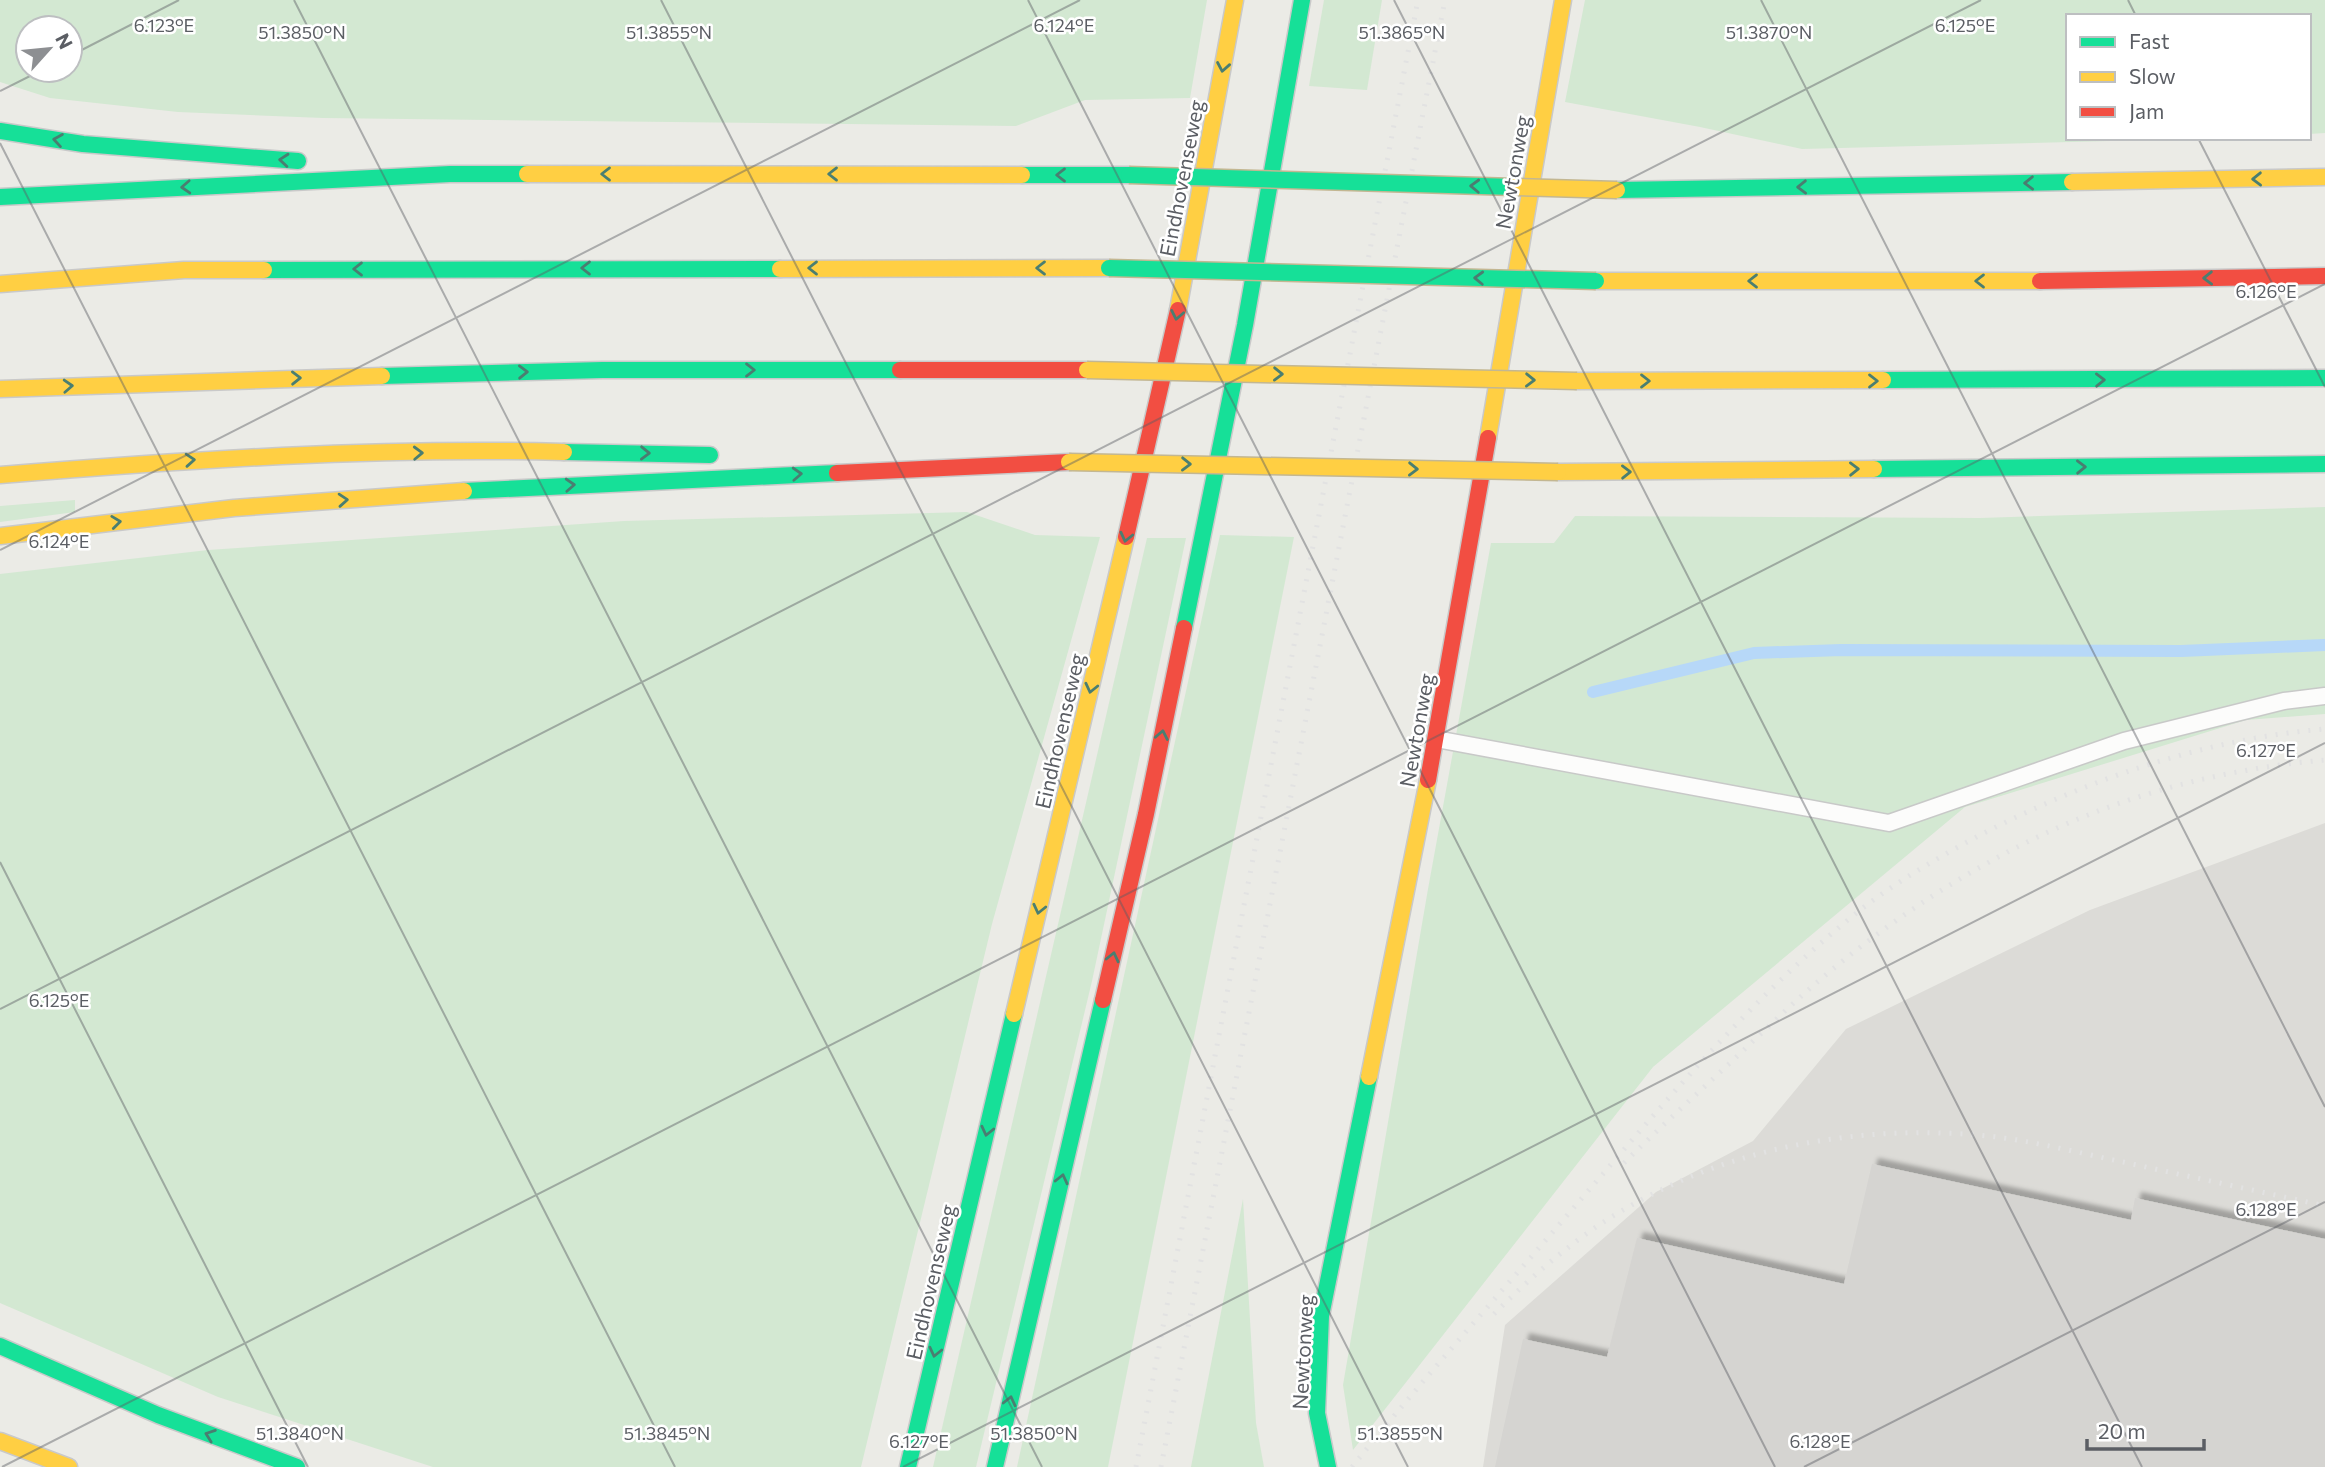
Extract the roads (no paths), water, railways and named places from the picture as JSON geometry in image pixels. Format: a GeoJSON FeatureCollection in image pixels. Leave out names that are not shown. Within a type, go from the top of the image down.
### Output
{"type":"FeatureCollection","features":[{"type":"Feature","properties":{"kind":"main road","name":"Eindhovenseweg"},"geometry":{"type":"LineString","coordinates":[[908,1467],[1175,326],[1235,0]]}},
{"type":"Feature","properties":{"kind":"main road"},"geometry":{"type":"LineString","coordinates":[[995,1467],[1146,814],[1245,325],[1302,0]]}},
{"type":"Feature","properties":{"kind":"main road","name":"Newtonweg"},"geometry":{"type":"LineString","coordinates":[[1328,1467],[1317,1413],[1321,1316],[1436,739],[1563,0]]}},
{"type":"Feature","properties":{"kind":"main road"},"geometry":{"type":"LineString","coordinates":[[0,131],[83,144],[450,174]]}},
{"type":"Feature","properties":{"kind":"main road"},"geometry":{"type":"LineString","coordinates":[[0,197],[450,174],[1129,175],[1617,190],[2325,177]]}},
{"type":"Feature","properties":{"kind":"main road"},"geometry":{"type":"LineString","coordinates":[[0,284],[184,270],[1109,268],[1596,281],[2026,281],[2325,276]]}},
{"type":"Feature","properties":{"kind":"main road"},"geometry":{"type":"LineString","coordinates":[[0,389],[208,380],[602,370],[1087,370],[1577,381],[2325,378]]}},
{"type":"Feature","properties":{"kind":"main road"},"geometry":{"type":"LineString","coordinates":[[0,475],[200,459],[496,450],[719,455]]}},
{"type":"Feature","properties":{"kind":"main road"},"geometry":{"type":"LineString","coordinates":[[831,457],[1558,472],[2325,464]]}},
{"type":"Feature","properties":{"kind":"main road"},"geometry":{"type":"LineString","coordinates":[[0,536],[234,508],[499,488],[1069,462]]}},
{"type":"Feature","properties":{"kind":"main road"},"geometry":{"type":"LineString","coordinates":[[0,1346],[158,1415],[297,1467]]}},
{"type":"Feature","properties":{"kind":"main road"},"geometry":{"type":"LineString","coordinates":[[0,1441],[69,1467]]}},
{"type":"Feature","properties":{"kind":"lane"},"geometry":{"type":"LineString","coordinates":[[1436,739],[1889,823],[2124,741],[2284,701],[2325,696]]}},
{"type":"Feature","properties":{"kind":"waterway"},"geometry":{"type":"LineString","coordinates":[[1593,692],[1754,653],[1841,650],[2181,651],[2325,645]]}},
{"type":"Feature","properties":{"kind":"railway"},"geometry":{"type":"LineString","coordinates":[[1136,1467],[1418,0]]}},
{"type":"Feature","properties":{"kind":"railway"},"geometry":{"type":"LineString","coordinates":[[1161,1467],[1445,0]]}},
{"type":"Feature","properties":{"kind":"railway"},"geometry":{"type":"LineString","coordinates":[[1352,1467],[1405,1402],[1708,1055],[1781,980],[1873,900],[1982,834],[2106,779],[2192,752],[2280,734],[2325,729]]}},
{"type":"Feature","properties":{"kind":"railway"},"geometry":{"type":"LineString","coordinates":[[1624,1163],[1793,1003],[1844,960],[1909,911],[1979,868],[2052,830],[2116,804],[2204,779],[2264,767],[2325,760]]}},
{"type":"Feature","properties":{"kind":"railway"},"geometry":{"type":"LineString","coordinates":[[1494,1314],[1527,1282],[1586,1234],[1631,1206],[1678,1182],[1727,1163],[1830,1139],[1936,1133],[2005,1138],[2325,1206]]}}]}
